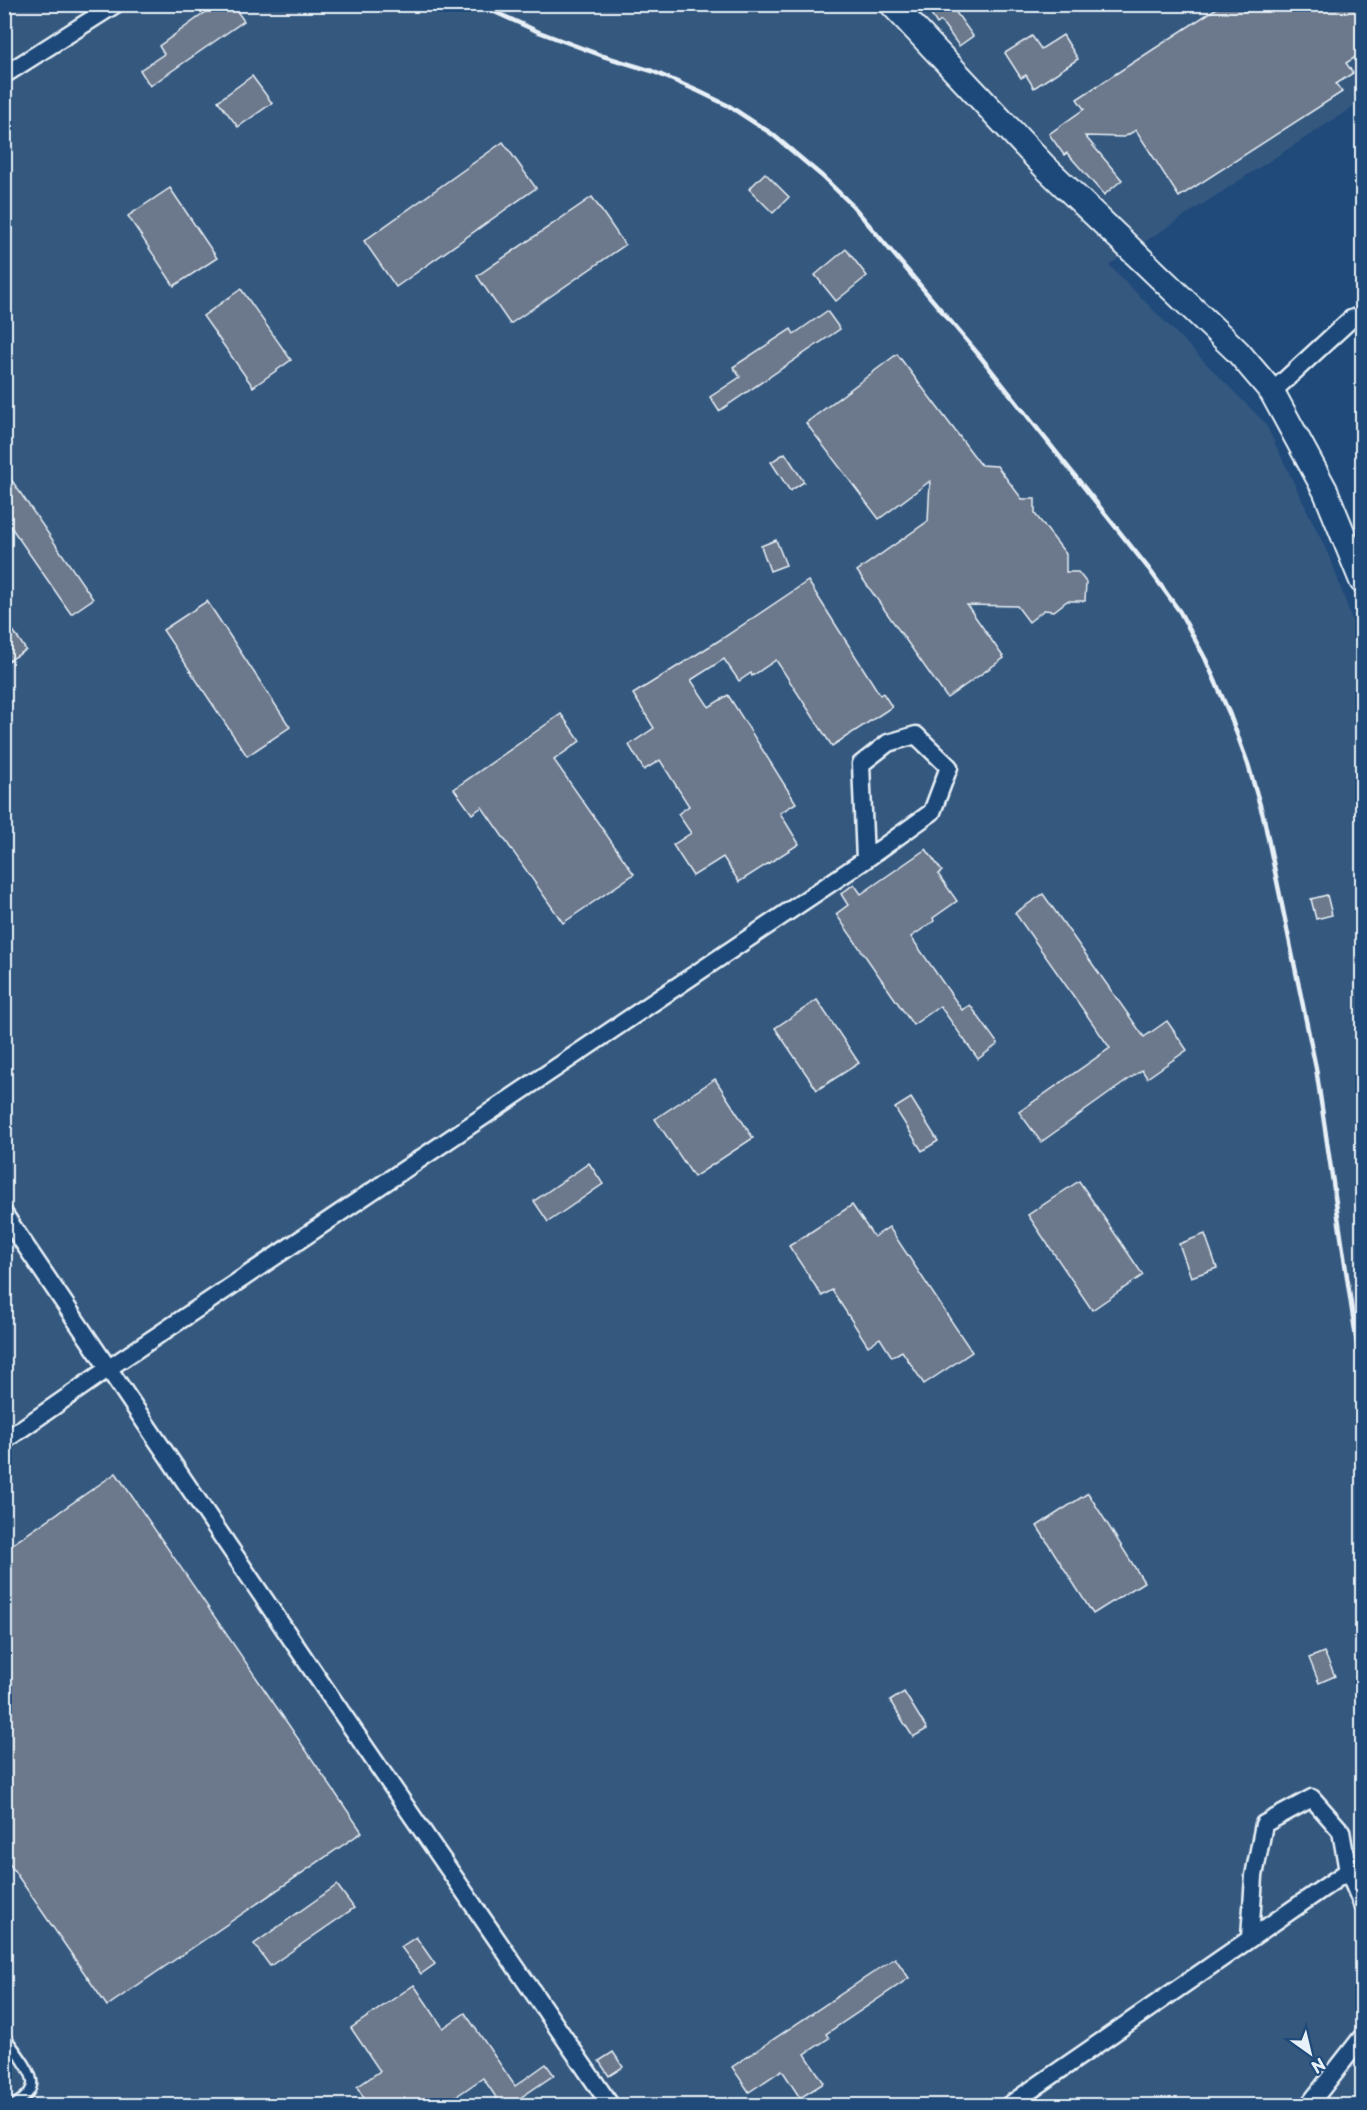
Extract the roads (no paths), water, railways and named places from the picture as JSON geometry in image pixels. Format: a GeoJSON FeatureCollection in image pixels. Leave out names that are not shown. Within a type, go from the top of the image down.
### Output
{"type":"FeatureCollection","features":[{"type":"Feature","properties":{"kind":"street"},"geometry":{"type":"LineString","coordinates":[[4,75],[116,4]]}},
{"type":"Feature","properties":{"kind":"street"},"geometry":{"type":"LineString","coordinates":[[892,4],[1045,167],[1238,352],[1272,392],[1325,490],[1362,581]]}},
{"type":"Feature","properties":{"kind":"street"},"geometry":{"type":"LineString","coordinates":[[1272,392],[1351,319],[1362,315]]}},
{"type":"Feature","properties":{"kind":"street"},"geometry":{"type":"LineString","coordinates":[[4,1441],[865,860],[932,812],[949,767],[916,735],[888,743],[861,765],[865,860]]}},
{"type":"Feature","properties":{"kind":"street"},"geometry":{"type":"LineString","coordinates":[[4,1214],[610,2106]]}},
{"type":"Feature","properties":{"kind":"street"},"geometry":{"type":"LineString","coordinates":[[1250,1938],[1254,1876],[1264,1824],[1312,1798],[1341,1831],[1348,1871],[1362,1904]]}},
{"type":"Feature","properties":{"kind":"street"},"geometry":{"type":"LineString","coordinates":[[1008,2106],[1348,1871]]}},
{"type":"Feature","properties":{"kind":"street"},"geometry":{"type":"LineString","coordinates":[[1308,2106],[1362,2037]]}},
{"type":"Feature","properties":{"kind":"lane"},"geometry":{"type":"LineString","coordinates":[[4,2035],[30,2074],[33,2084],[30,2092],[12,2106]]}},
{"type":"Feature","properties":{"kind":"railway"},"geometry":{"type":"LineString","coordinates":[[477,4],[539,32],[603,56],[652,71],[729,106],[772,134],[822,176],[853,206],[979,355],[1149,569],[1180,612],[1206,660],[1230,715],[1248,764],[1264,819],[1316,1068],[1362,1378]]}}]}
